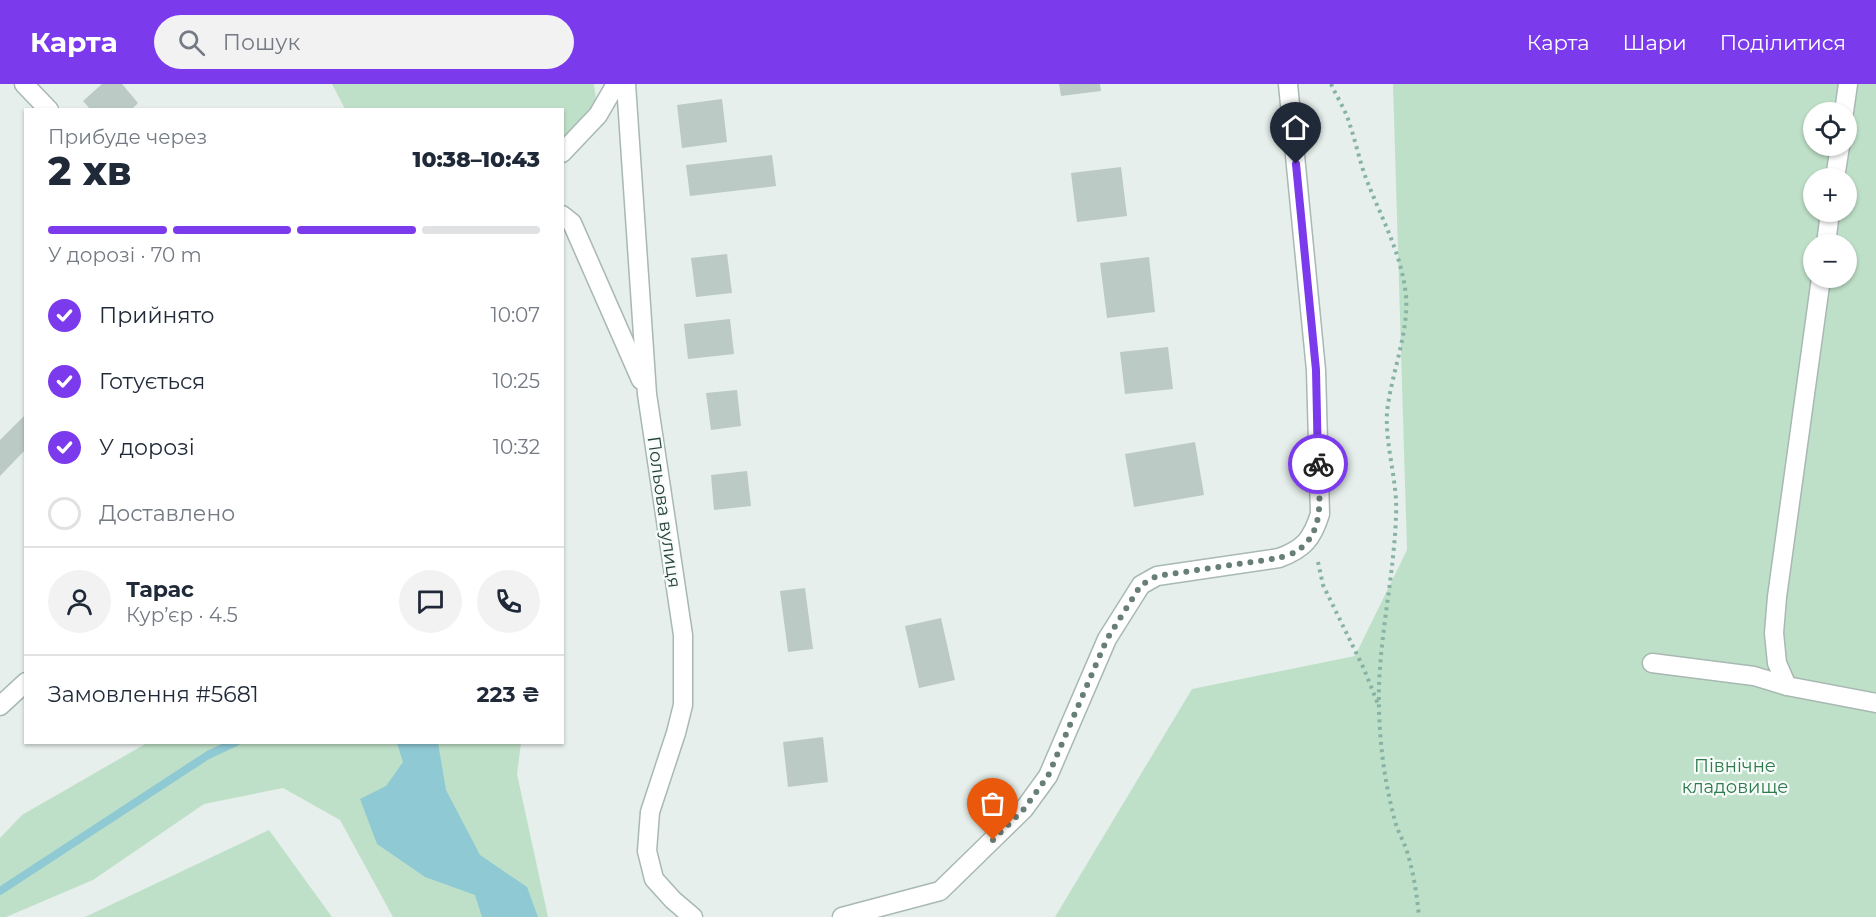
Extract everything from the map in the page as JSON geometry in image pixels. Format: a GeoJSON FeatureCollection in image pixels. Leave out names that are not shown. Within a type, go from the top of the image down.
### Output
{"type":"FeatureCollection","features":[{"type":"Feature","properties":{"kind":"street"},"geometry":{"type":"LineString","coordinates":[[24,84],[47,108]]}},
{"type":"Feature","properties":{"kind":"street"},"geometry":{"type":"LineString","coordinates":[[564,151],[598,115],[616,84]]}},
{"type":"Feature","properties":{"kind":"street","name":"Польова вулиця"},"geometry":{"type":"LineString","coordinates":[[626,84],[647,394],[682,635],[683,705],[650,812],[647,851],[654,879],[693,917]]}},
{"type":"Feature","properties":{"kind":"street"},"geometry":{"type":"LineString","coordinates":[[842,917],[940,891],[1024,809],[1048,776],[1107,639],[1141,585],[1157,576],[1279,558],[1296,552],[1311,535],[1320,514],[1316,370],[1288,84]]}},
{"type":"Feature","properties":{"kind":"street"},"geometry":{"type":"LineString","coordinates":[[1845,102],[1848,84]]}},
{"type":"Feature","properties":{"kind":"street"},"geometry":{"type":"LineString","coordinates":[[564,217],[572,223],[647,394]]}},
{"type":"Feature","properties":{"kind":"street"},"geometry":{"type":"LineString","coordinates":[[1787,686],[1777,663],[1774,633],[1820,288]]}},
{"type":"Feature","properties":{"kind":"street"},"geometry":{"type":"LineString","coordinates":[[1652,663],[1754,676],[1787,686],[1876,703]]}},
{"type":"Feature","properties":{"kind":"street"},"geometry":{"type":"LineString","coordinates":[[0,706],[24,684]]}},
{"type":"Feature","properties":{"kind":"path"},"geometry":{"type":"LineString","coordinates":[[1331,84],[1350,122],[1366,179],[1396,251],[1403,272],[1406,299],[1403,328],[1389,389],[1387,420],[1396,512],[1394,555],[1382,650],[1379,707],[1381,750],[1388,790],[1396,825],[1408,852],[1419,917]]}},
{"type":"Feature","properties":{"kind":"path"},"geometry":{"type":"LineString","coordinates":[[1311,535],[1323,585],[1364,669],[1379,707]]}},
{"type":"Feature","properties":{"kind":"green space"},"geometry":{"type":"Polygon","coordinates":[[[332,84],[594,84],[598,115],[564,152],[564,108],[344,108],[332,84]]]}},
{"type":"Feature","properties":{"kind":"green space","name":"Північне кладовище"},"geometry":{"type":"Polygon","coordinates":[[[1393,84],[1876,84],[1876,917],[1055,917],[1192,689],[1355,656],[1407,550],[1393,84]]]}},
{"type":"Feature","properties":{"kind":"green space"},"geometry":{"type":"Polygon","coordinates":[[[145,744],[521,744],[517,774],[548,917],[393,917],[340,820],[283,788],[204,804],[93,880],[6,917],[0,917],[0,838],[22,815],[145,744]]]}},
{"type":"Feature","properties":{"kind":"green space"},"geometry":{"type":"Polygon","coordinates":[[[269,830],[332,917],[85,917],[269,830]]]}},
{"type":"Feature","properties":{"kind":"water"},"geometry":{"type":"Polygon","coordinates":[[[397,744],[438,744],[446,790],[480,855],[527,887],[538,917],[482,917],[475,895],[425,877],[377,844],[360,799],[386,786],[403,762],[397,744]]]}},
{"type":"Feature","properties":{"kind":"building"},"geometry":{"type":"Polygon","coordinates":[[[102,84],[122,84],[138,103],[133,108],[89,108],[83,101],[102,84]]]}},
{"type":"Feature","properties":{"kind":"building"},"geometry":{"type":"Polygon","coordinates":[[[1059,84],[1100,84],[1101,91],[1061,96],[1059,84]]]}},
{"type":"Feature","properties":{"kind":"building"},"geometry":{"type":"Polygon","coordinates":[[[722,99],[727,142],[682,148],[677,105],[722,99]]]}},
{"type":"Feature","properties":{"kind":"building"},"geometry":{"type":"Polygon","coordinates":[[[772,155],[776,186],[690,196],[686,165],[772,155]]]}},
{"type":"Feature","properties":{"kind":"building"},"geometry":{"type":"Polygon","coordinates":[[[1121,167],[1127,216],[1077,222],[1071,173],[1121,167]]]}},
{"type":"Feature","properties":{"kind":"building"},"geometry":{"type":"Polygon","coordinates":[[[727,254],[732,293],[696,297],[691,258],[727,254]]]}},
{"type":"Feature","properties":{"kind":"building"},"geometry":{"type":"Polygon","coordinates":[[[1149,257],[1155,312],[1107,318],[1100,263],[1149,257]]]}},
{"type":"Feature","properties":{"kind":"building"},"geometry":{"type":"Polygon","coordinates":[[[730,319],[734,354],[688,359],[684,324],[730,319]]]}},
{"type":"Feature","properties":{"kind":"building"},"geometry":{"type":"Polygon","coordinates":[[[1168,347],[1173,389],[1125,394],[1120,352],[1168,347]]]}},
{"type":"Feature","properties":{"kind":"building"},"geometry":{"type":"Polygon","coordinates":[[[737,390],[741,426],[711,430],[706,393],[737,390]]]}},
{"type":"Feature","properties":{"kind":"building"},"geometry":{"type":"Polygon","coordinates":[[[24,416],[24,451],[0,476],[0,440],[24,416]]]}},
{"type":"Feature","properties":{"kind":"building"},"geometry":{"type":"Polygon","coordinates":[[[1195,442],[1204,495],[1134,507],[1125,454],[1195,442]]]}},
{"type":"Feature","properties":{"kind":"building"},"geometry":{"type":"Polygon","coordinates":[[[747,471],[751,506],[714,510],[711,475],[747,471]]]}},
{"type":"Feature","properties":{"kind":"building"},"geometry":{"type":"Polygon","coordinates":[[[805,588],[813,649],[788,652],[780,591],[805,588]]]}},
{"type":"Feature","properties":{"kind":"building"},"geometry":{"type":"Polygon","coordinates":[[[941,618],[955,680],[919,688],[905,626],[941,618]]]}},
{"type":"Feature","properties":{"kind":"building"},"geometry":{"type":"Polygon","coordinates":[[[823,737],[828,782],[788,787],[783,742],[823,737]]]}},
{"type":"Feature","properties":{"kind":"waterway"},"geometry":{"type":"LineString","coordinates":[[0,891],[208,755],[232,744]]}},
{"type":"Feature","properties":{"kind":"way so far"},"geometry":{"type":"LineString","coordinates":[[993,840],[1024,809],[1048,776],[1107,639],[1141,585],[1157,576],[1279,558],[1296,552],[1315,529],[1320,514],[1318,464]]}},
{"type":"Feature","properties":{"kind":"route"},"geometry":{"type":"LineString","coordinates":[[1296,164],[1316,370],[1318,464]]}}]}
